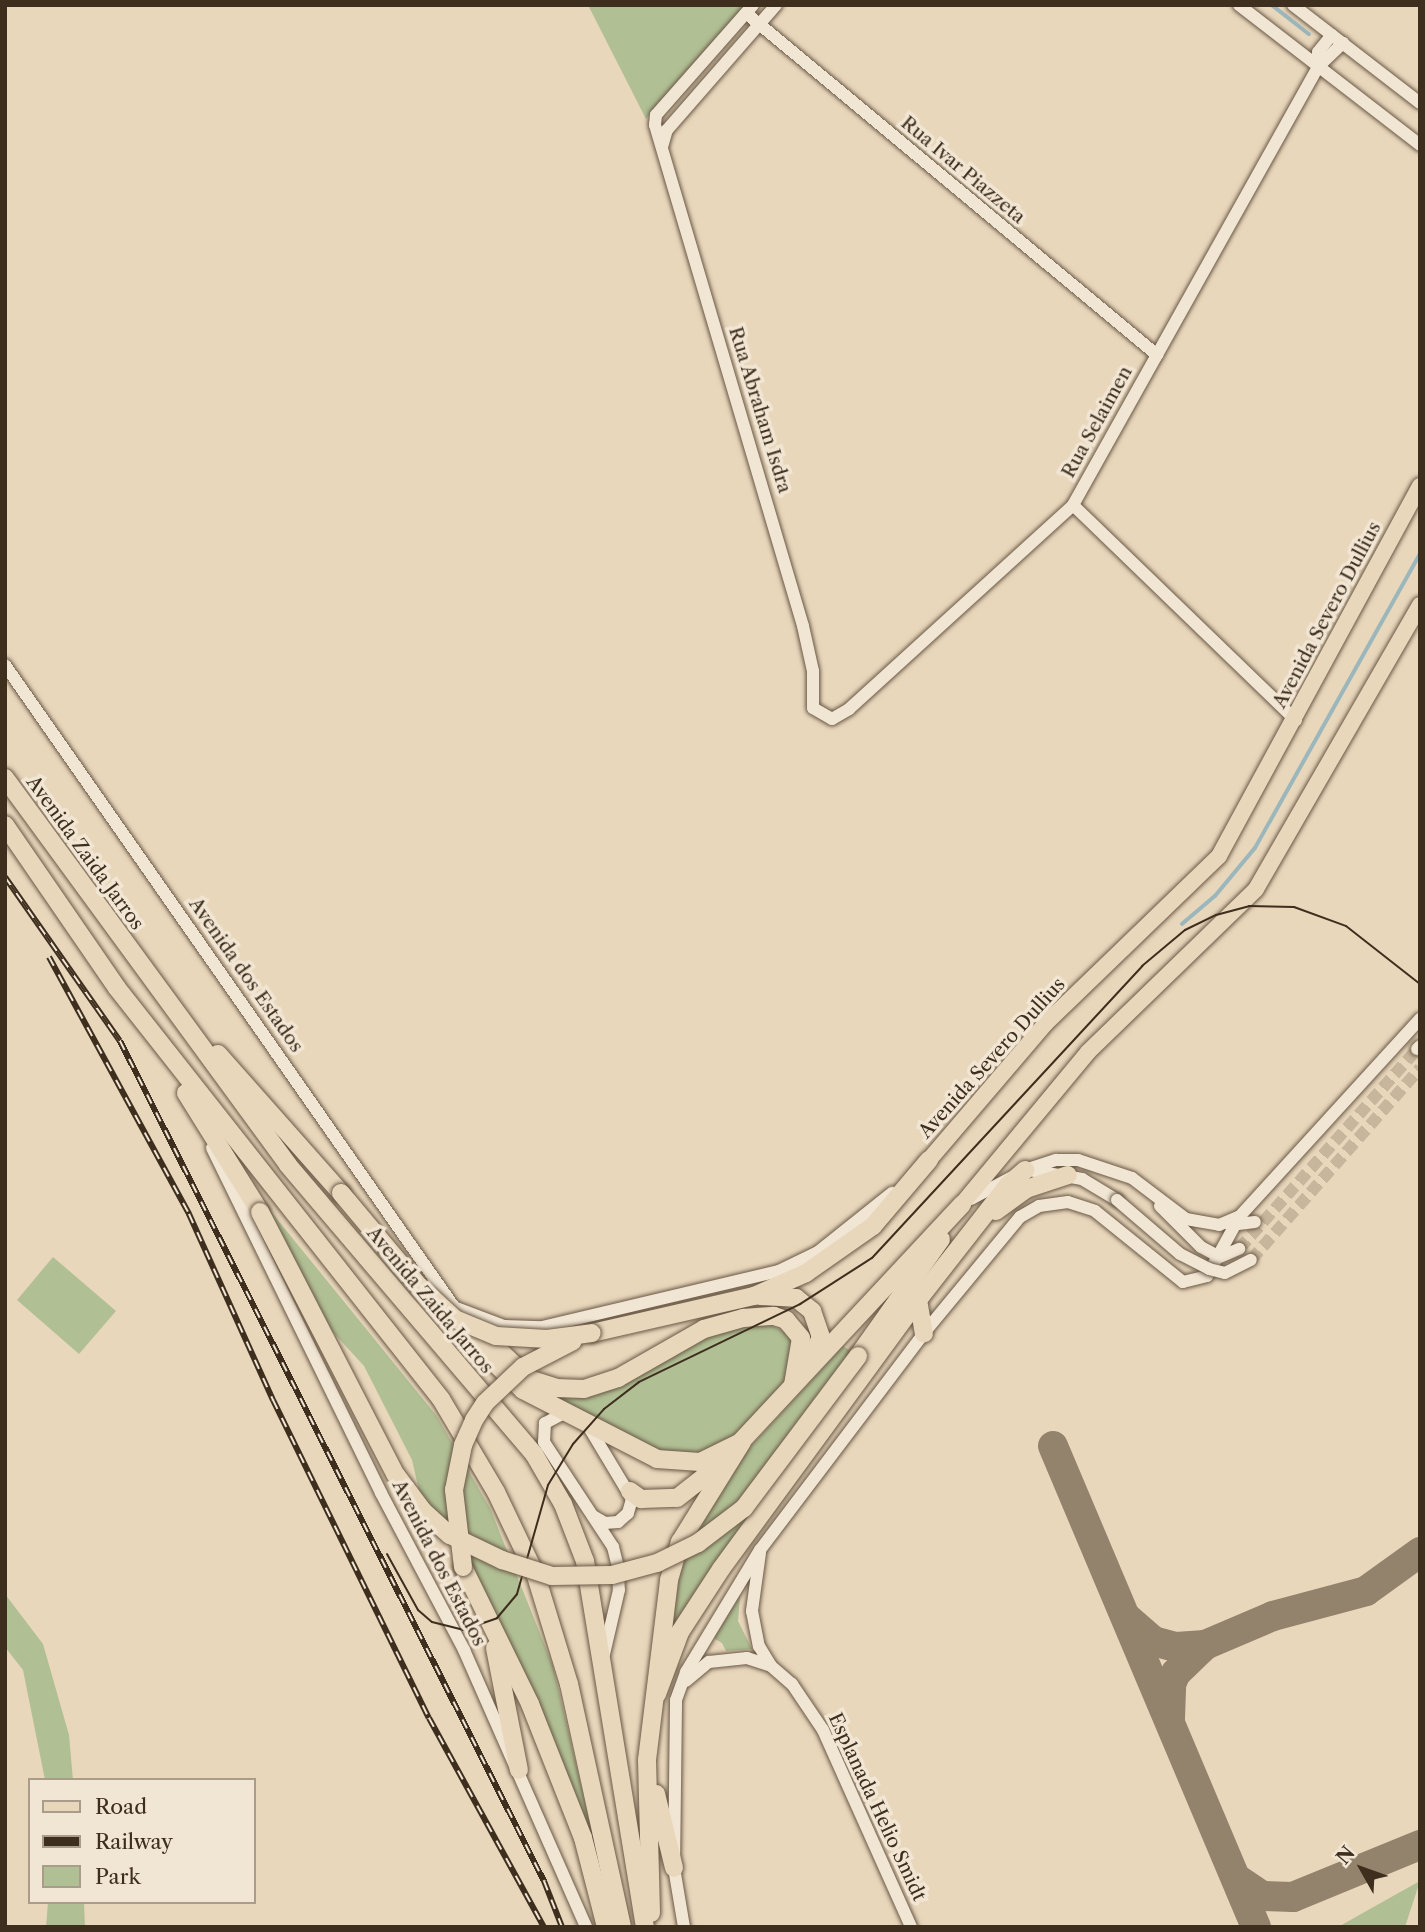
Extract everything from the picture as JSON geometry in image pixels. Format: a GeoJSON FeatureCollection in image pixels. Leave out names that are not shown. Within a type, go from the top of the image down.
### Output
{"type":"FeatureCollection","features":[{"type":"Feature","properties":{"kind":"highway","name":"Avenida Zaida Jarros"},"geometry":{"type":"LineString","coordinates":[[5,778],[288,1165],[534,1454],[563,1504],[585,1561],[603,1654],[645,1927]]}},
{"type":"Feature","properties":{"kind":"highway"},"geometry":{"type":"LineString","coordinates":[[5,825],[117,988],[260,1212],[396,1475],[423,1511],[460,1540],[502,1560],[552,1576],[612,1575],[657,1563],[698,1543],[744,1508],[918,1276],[962,1205]]}},
{"type":"Feature","properties":{"kind":"highway"},"geometry":{"type":"LineString","coordinates":[[153,983],[419,1286],[455,1319],[496,1336],[547,1339],[592,1333],[754,1296],[796,1298],[812,1311],[820,1328],[820,1346],[791,1391]]}},
{"type":"Feature","properties":{"kind":"highway"},"geometry":{"type":"LineString","coordinates":[[117,988],[441,1399],[496,1492],[536,1576],[569,1684],[622,1927]]}},
{"type":"Feature","properties":{"kind":"highway"},"geometry":{"type":"LineString","coordinates":[[754,1296],[840,1253],[873,1226],[929,1160]]}},
{"type":"Feature","properties":{"kind":"highway"},"geometry":{"type":"LineString","coordinates":[[657,1694],[680,1632],[721,1569],[918,1300],[971,1231],[1025,1170]]}},
{"type":"Feature","properties":{"kind":"highway"},"geometry":{"type":"LineString","coordinates":[[971,1231],[1026,1189],[1068,1175]]}},
{"type":"Feature","properties":{"kind":"highway"},"geometry":{"type":"LineString","coordinates":[[630,1492],[641,1499],[677,1498],[742,1442],[962,1205]]}},
{"type":"Feature","properties":{"kind":"highway"},"geometry":{"type":"LineString","coordinates":[[918,1300],[924,1333]]}},
{"type":"Feature","properties":{"kind":"highway"},"geometry":{"type":"LineString","coordinates":[[454,1307],[529,1379],[556,1388],[584,1389],[618,1378],[704,1329],[743,1318],[774,1316],[786,1320],[802,1338],[791,1391]]}},
{"type":"Feature","properties":{"kind":"highway"},"geometry":{"type":"LineString","coordinates":[[454,1307],[481,1350],[523,1390],[578,1415],[657,1460],[681,1464],[701,1462],[742,1442]]}},
{"type":"Feature","properties":{"kind":"highway"},"geometry":{"type":"LineString","coordinates":[[592,1333],[523,1367],[485,1403],[463,1445],[454,1490],[463,1567],[530,1704],[583,1838],[606,1927]]}},
{"type":"Feature","properties":{"kind":"highway"},"geometry":{"type":"LineString","coordinates":[[652,1927],[647,1760],[657,1694],[663,1623],[680,1542],[742,1442]]}},
{"type":"Feature","properties":{"kind":"highway"},"geometry":{"type":"LineString","coordinates":[[491,1624],[519,1770]]}},
{"type":"Feature","properties":{"kind":"highway"},"geometry":{"type":"LineString","coordinates":[[647,1760],[674,1868]]}},
{"type":"Feature","properties":{"kind":"main road","name":"Avenida Severo Dullius"},"geometry":{"type":"LineString","coordinates":[[929,1160],[1045,1024],[1212,864],[1296,719],[1420,486]]}},
{"type":"Feature","properties":{"kind":"main road"},"geometry":{"type":"LineString","coordinates":[[962,1205],[1088,1052],[1256,889],[1420,605]]}},
{"type":"Feature","properties":{"kind":"street"},"geometry":{"type":"LineString","coordinates":[[662,148],[667,130],[776,5]]}},
{"type":"Feature","properties":{"kind":"street"},"geometry":{"type":"LineString","coordinates":[[1239,5],[1420,145]]}},
{"type":"Feature","properties":{"kind":"street"},"geometry":{"type":"LineString","coordinates":[[1293,5],[1420,103]]}},
{"type":"Feature","properties":{"kind":"street","name":"Rua Ivar Piazzeta"},"geometry":{"type":"LineString","coordinates":[[749,9],[759,25],[1157,355]]}},
{"type":"Feature","properties":{"kind":"street","name":"Rua Abraham Isdra"},"geometry":{"type":"LineString","coordinates":[[749,9],[656,115],[662,148],[803,626],[813,671],[813,708],[821,716]]}},
{"type":"Feature","properties":{"kind":"street","name":"Rua Selaimen"},"geometry":{"type":"LineString","coordinates":[[1318,67],[1318,52],[1332,35]]}},
{"type":"Feature","properties":{"kind":"street","name":"Rua Selaimen"},"geometry":{"type":"LineString","coordinates":[[821,716],[832,719],[849,709],[1073,505],[1318,67],[1343,43]]}},
{"type":"Feature","properties":{"kind":"street"},"geometry":{"type":"LineString","coordinates":[[1073,505],[1296,719]]}},
{"type":"Feature","properties":{"kind":"street","name":"Avenida dos Estados"},"geometry":{"type":"LineString","coordinates":[[5,666],[454,1307]]}},
{"type":"Feature","properties":{"kind":"street"},"geometry":{"type":"LineString","coordinates":[[684,1927],[674,1868],[676,1700],[695,1650],[760,1550],[924,1333],[1020,1217],[1054,1201],[1095,1212],[1173,1277],[1194,1282],[1207,1276],[1238,1221],[1420,1019]]}},
{"type":"Feature","properties":{"kind":"street","name":"Avenida dos Estados"},"geometry":{"type":"LineString","coordinates":[[194,1106],[281,1292],[464,1650],[586,1927]]}},
{"type":"Feature","properties":{"kind":"street","name":"Avenida Severo Dullius"},"geometry":{"type":"LineString","coordinates":[[454,1307],[504,1326],[542,1327],[779,1271],[853,1228],[929,1160]]}},
{"type":"Feature","properties":{"kind":"street"},"geometry":{"type":"LineString","coordinates":[[962,1205],[1025,1170],[1056,1160],[1101,1164],[1132,1178],[1186,1219],[1219,1225],[1238,1221],[1255,1222]]}},
{"type":"Feature","properties":{"kind":"street"},"geometry":{"type":"LineString","coordinates":[[1025,1170],[1068,1175],[1117,1200],[1181,1254],[1209,1269],[1225,1273],[1251,1260]]}},
{"type":"Feature","properties":{"kind":"street"},"geometry":{"type":"LineString","coordinates":[[1151,1195],[1182,1233],[1220,1257]]}},
{"type":"Feature","properties":{"kind":"street"},"geometry":{"type":"LineString","coordinates":[[1220,1257],[1239,1250]]}},
{"type":"Feature","properties":{"kind":"street"},"geometry":{"type":"LineString","coordinates":[[593,1516],[605,1523],[618,1522],[628,1513],[630,1492],[578,1415],[549,1418],[542,1436],[593,1516],[613,1547],[618,1567],[619,1590],[603,1654]]}},
{"type":"Feature","properties":{"kind":"street"},"geometry":{"type":"LineString","coordinates":[[760,1550],[752,1611],[759,1646],[771,1666]]}},
{"type":"Feature","properties":{"kind":"street"},"geometry":{"type":"LineString","coordinates":[[676,1700],[687,1679],[709,1662],[747,1658],[771,1666]]}},
{"type":"Feature","properties":{"kind":"street","name":"Esplanada Helio Smidt"},"geometry":{"type":"LineString","coordinates":[[771,1666],[792,1684],[820,1724],[911,1927]]}},
{"type":"Feature","properties":{"kind":"green space"},"geometry":{"type":"Polygon","coordinates":[[[588,5],[745,5],[646,119],[588,5]]]}},
{"type":"Feature","properties":{"kind":"green space"},"geometry":{"type":"Polygon","coordinates":[[[268,1208],[436,1415],[490,1508],[553,1666],[598,1858],[538,1705],[471,1570],[420,1495],[412,1460],[364,1366],[331,1330],[268,1208]]]}},
{"type":"Feature","properties":{"kind":"green space"},"geometry":{"type":"Polygon","coordinates":[[[53,1257],[116,1311],[79,1354],[17,1300],[53,1257]]]}},
{"type":"Feature","properties":{"kind":"green space"},"geometry":{"type":"Polygon","coordinates":[[[766,1323],[789,1334],[797,1352],[785,1390],[751,1426],[700,1456],[664,1457],[527,1385],[584,1397],[699,1337],[737,1324],[766,1323]]]}},
{"type":"Feature","properties":{"kind":"green space"},"geometry":{"type":"Polygon","coordinates":[[[843,1346],[861,1358],[669,1645],[675,1580],[692,1525],[726,1473],[843,1346]]]}},
{"type":"Feature","properties":{"kind":"green space"},"geometry":{"type":"Polygon","coordinates":[[[741,1585],[738,1621],[752,1649],[726,1651],[722,1643],[708,1635],[741,1585]]]}},
{"type":"Feature","properties":{"kind":"green space"},"geometry":{"type":"Polygon","coordinates":[[[5,1594],[43,1644],[69,1735],[73,1778],[45,1778],[23,1670],[5,1647],[5,1594]]]}},
{"type":"Feature","properties":{"kind":"green space"},"geometry":{"type":"Polygon","coordinates":[[[1420,1881],[1405,1927],[1338,1927],[1393,1896],[1420,1881]]]}},
{"type":"Feature","properties":{"kind":"green space"},"geometry":{"type":"Polygon","coordinates":[[[48,1904],[84,1904],[85,1927],[46,1927],[48,1904]]]}},
{"type":"Feature","properties":{"kind":"waterway"},"geometry":{"type":"LineString","coordinates":[[1272,5],[1309,34]]}},
{"type":"Feature","properties":{"kind":"waterway"},"geometry":{"type":"LineString","coordinates":[[1182,924],[1215,896],[1255,848],[1420,554]]}},
{"type":"Feature","properties":{"kind":"taxiway"},"geometry":{"type":"LineString","coordinates":[[1053,1446],[1256,1927]]}},
{"type":"Feature","properties":{"kind":"taxiway"},"geometry":{"type":"LineString","coordinates":[[1127,1618],[1153,1641],[1176,1647],[1205,1645],[1273,1616],[1366,1591],[1420,1552]]}},
{"type":"Feature","properties":{"kind":"taxiway"},"geometry":{"type":"LineString","coordinates":[[1170,1718],[1171,1684],[1176,1673],[1205,1645]]}},
{"type":"Feature","properties":{"kind":"taxiway"},"geometry":{"type":"LineString","coordinates":[[1237,1879],[1262,1896],[1293,1897],[1420,1845]]}},
{"type":"Feature","properties":{"kind":"tunnel"},"geometry":{"type":"LineString","coordinates":[[1239,1249],[1417,1049]]}},
{"type":"Feature","properties":{"kind":"tunnel"},"geometry":{"type":"LineString","coordinates":[[1251,1260],[1420,1068]]}},
{"type":"Feature","properties":{"kind":"tram line"},"geometry":{"type":"LineString","coordinates":[[387,1554],[418,1610],[432,1622],[463,1630],[497,1618],[517,1594],[548,1485],[573,1444],[604,1409],[639,1382],[800,1304],[872,1258],[1142,966],[1185,930],[1216,915],[1249,906],[1294,907],[1346,926],[1420,984]]}},
{"type":"Feature","properties":{"kind":"railway"},"geometry":{"type":"LineString","coordinates":[[5,877],[120,1041],[544,1881],[562,1927]]}},
{"type":"Feature","properties":{"kind":"railway"},"geometry":{"type":"LineString","coordinates":[[49,957],[189,1214],[273,1400],[429,1718],[544,1927]]}}]}
